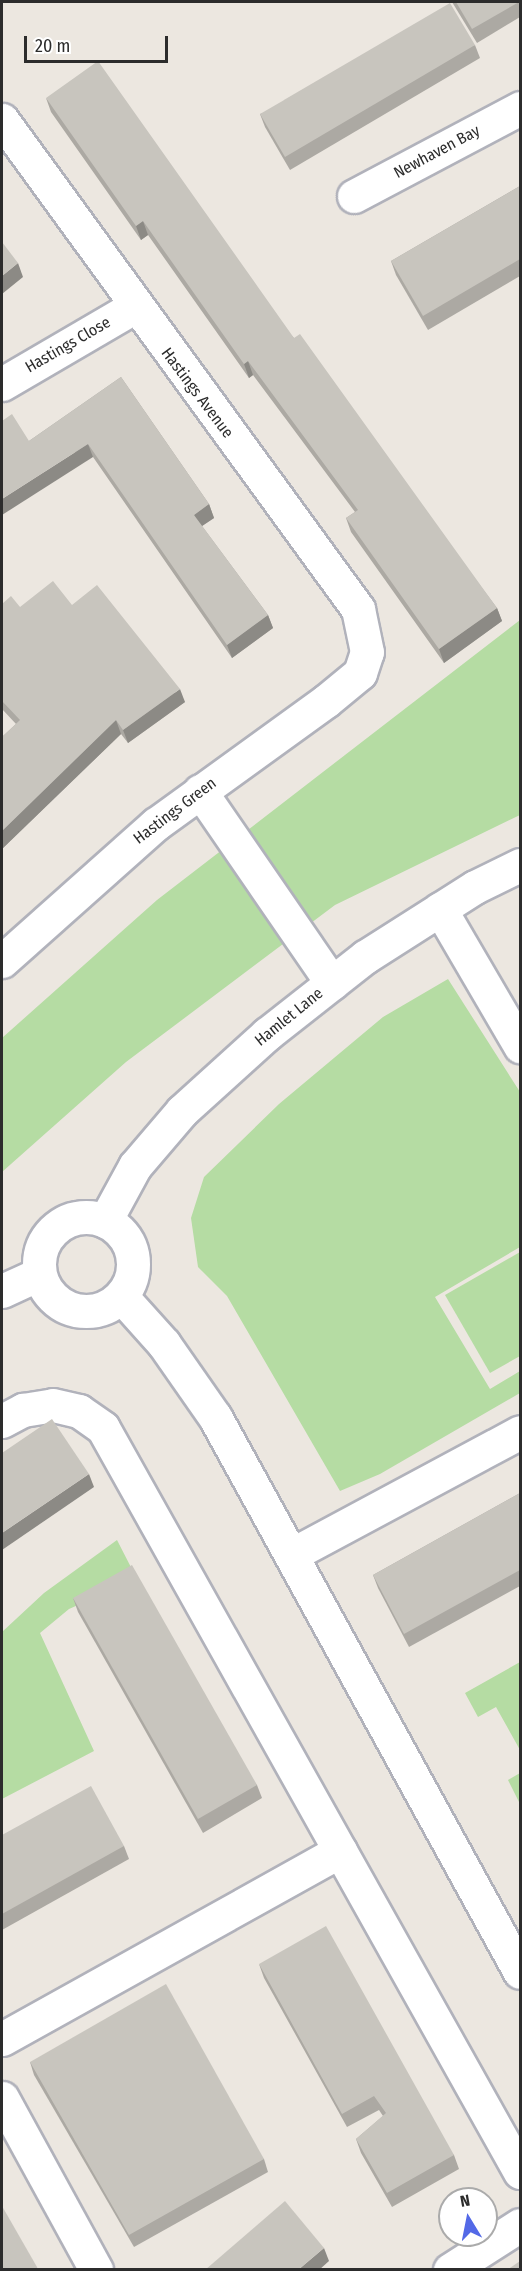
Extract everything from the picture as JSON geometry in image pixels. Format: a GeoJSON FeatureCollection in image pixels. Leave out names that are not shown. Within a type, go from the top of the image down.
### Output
{"type":"FeatureCollection","features":[{"type":"Feature","properties":{"kind":"street","name":"Newhaven Bay"},"geometry":{"type":"LineString","coordinates":[[354,196],[520,108]]}},
{"type":"Feature","properties":{"kind":"street","name":"Hastings Avenue"},"geometry":{"type":"LineString","coordinates":[[2,120],[134,307],[358,609],[366,633],[360,673]]}},
{"type":"Feature","properties":{"kind":"street","name":"Hastings Close"},"geometry":{"type":"LineString","coordinates":[[2,384],[134,307]]}},
{"type":"Feature","properties":{"kind":"street","name":"Hastings Green"},"geometry":{"type":"LineString","coordinates":[[2,961],[93,875],[200,791],[360,673]]}},
{"type":"Feature","properties":{"kind":"street"},"geometry":{"type":"LineString","coordinates":[[200,791],[332,983]]}},
{"type":"Feature","properties":{"kind":"street","name":"Hamlet Lane"},"geometry":{"type":"LineString","coordinates":[[105,1221],[135,1166],[182,1111],[332,983],[440,909],[520,865]]}},
{"type":"Feature","properties":{"kind":"street"},"geometry":{"type":"LineString","coordinates":[[440,909],[520,1046]]}},
{"type":"Feature","properties":{"kind":"street"},"geometry":{"type":"LineString","coordinates":[[76,1218],[105,1221],[127,1240],[132,1254],[129,1284],[121,1296],[95,1311],[80,1312],[53,1299],[39,1274],[38,1259],[50,1232],[76,1218]]}},
{"type":"Feature","properties":{"kind":"street"},"geometry":{"type":"LineString","coordinates":[[2,1291],[39,1274]]}},
{"type":"Feature","properties":{"kind":"street"},"geometry":{"type":"LineString","coordinates":[[121,1296],[164,1344],[215,1417],[520,1972]]}},
{"type":"Feature","properties":{"kind":"street"},"geometry":{"type":"LineString","coordinates":[[2,1421],[23,1410],[53,1406],[79,1411],[103,1428],[520,2172]]}},
{"type":"Feature","properties":{"kind":"street"},"geometry":{"type":"LineString","coordinates":[[291,1556],[520,1432]]}},
{"type":"Feature","properties":{"kind":"street"},"geometry":{"type":"LineString","coordinates":[[2,2039],[340,1851]]}},
{"type":"Feature","properties":{"kind":"street"},"geometry":{"type":"LineString","coordinates":[[2,2098],[96,2270]]}},
{"type":"Feature","properties":{"kind":"street"},"geometry":{"type":"LineString","coordinates":[[450,2270],[520,2225]]}},
{"type":"Feature","properties":{"kind":"green space"},"geometry":{"type":"Polygon","coordinates":[[[520,620],[520,815],[335,905],[126,1062],[2,1172],[2,1038],[157,900],[520,620]]]}},
{"type":"Feature","properties":{"kind":"green space"},"geometry":{"type":"Polygon","coordinates":[[[448,979],[520,1092],[520,1247],[435,1297],[490,1389],[520,1371],[520,1393],[380,1474],[340,1491],[227,1296],[198,1267],[191,1218],[204,1177],[279,1104],[383,1017],[448,979]]]}},
{"type":"Feature","properties":{"kind":"green space"},"geometry":{"type":"Polygon","coordinates":[[[520,1252],[520,1356],[490,1373],[445,1295],[520,1252]]]}},
{"type":"Feature","properties":{"kind":"green space"},"geometry":{"type":"Polygon","coordinates":[[[117,1540],[137,1579],[69,1609],[40,1633],[94,1751],[2,1799],[2,1632],[44,1593],[117,1540]]]}},
{"type":"Feature","properties":{"kind":"green space"},"geometry":{"type":"Polygon","coordinates":[[[520,1662],[520,1750],[496,1707],[478,1717],[465,1693],[520,1662]]]}},
{"type":"Feature","properties":{"kind":"green space"},"geometry":{"type":"Polygon","coordinates":[[[520,1773],[520,1804],[508,1780],[520,1773]]]}},
{"type":"Feature","properties":{"kind":"building"},"geometry":{"type":"Polygon","coordinates":[[[456,2],[519,2],[472,29],[456,2]]]}},
{"type":"Feature","properties":{"kind":"building"},"geometry":{"type":"Polygon","coordinates":[[[450,3],[475,45],[285,157],[260,114],[450,3]]]}},
{"type":"Feature","properties":{"kind":"building"},"geometry":{"type":"Polygon","coordinates":[[[98,61],[294,338],[300,334],[497,608],[439,649],[346,518],[358,510],[248,361],[244,364],[143,221],[136,226],[46,98],[98,61]]]}},
{"type":"Feature","properties":{"kind":"building"},"geometry":{"type":"Polygon","coordinates":[[[520,186],[520,259],[423,316],[391,261],[520,186]]]}},
{"type":"Feature","properties":{"kind":"building"},"geometry":{"type":"Polygon","coordinates":[[[2,242],[18,263],[2,276],[2,242]]]}},
{"type":"Feature","properties":{"kind":"building"},"geometry":{"type":"Polygon","coordinates":[[[121,377],[209,504],[194,515],[268,615],[227,645],[88,444],[2,499],[2,421],[12,414],[29,441],[121,377]]]}},
{"type":"Feature","properties":{"kind":"building"},"geometry":{"type":"Polygon","coordinates":[[[53,581],[72,605],[97,585],[180,689],[123,730],[116,720],[2,831],[2,737],[20,720],[2,701],[2,604],[11,596],[20,607],[53,581]]]}},
{"type":"Feature","properties":{"kind":"building"},"geometry":{"type":"Polygon","coordinates":[[[52,1419],[89,1474],[2,1533],[2,1453],[52,1419]]]}},
{"type":"Feature","properties":{"kind":"building"},"geometry":{"type":"Polygon","coordinates":[[[520,1493],[520,1570],[404,1634],[373,1575],[520,1493]]]}},
{"type":"Feature","properties":{"kind":"building"},"geometry":{"type":"Polygon","coordinates":[[[132,1565],[257,1785],[198,1819],[73,1598],[132,1565]]]}},
{"type":"Feature","properties":{"kind":"building"},"geometry":{"type":"Polygon","coordinates":[[[91,1786],[124,1846],[2,1914],[2,1835],[91,1786]]]}},
{"type":"Feature","properties":{"kind":"building"},"geometry":{"type":"Polygon","coordinates":[[[326,1926],[454,2155],[387,2193],[356,2139],[386,2113],[374,2096],[342,2114],[259,1964],[326,1926]]]}},
{"type":"Feature","properties":{"kind":"building"},"geometry":{"type":"Polygon","coordinates":[[[166,1984],[264,2159],[129,2235],[30,2062],[166,1984]]]}},
{"type":"Feature","properties":{"kind":"building"},"geometry":{"type":"Polygon","coordinates":[[[285,2201],[324,2248],[298,2270],[205,2270],[285,2201]]]}},
{"type":"Feature","properties":{"kind":"building"},"geometry":{"type":"Polygon","coordinates":[[[2,2206],[37,2267],[38,2270],[2,2270],[2,2206]]]}},
{"type":"Feature","properties":{"kind":"building"},"geometry":{"type":"Polygon","coordinates":[[[520,2261],[520,2270],[507,2270],[520,2261]]]}}]}
